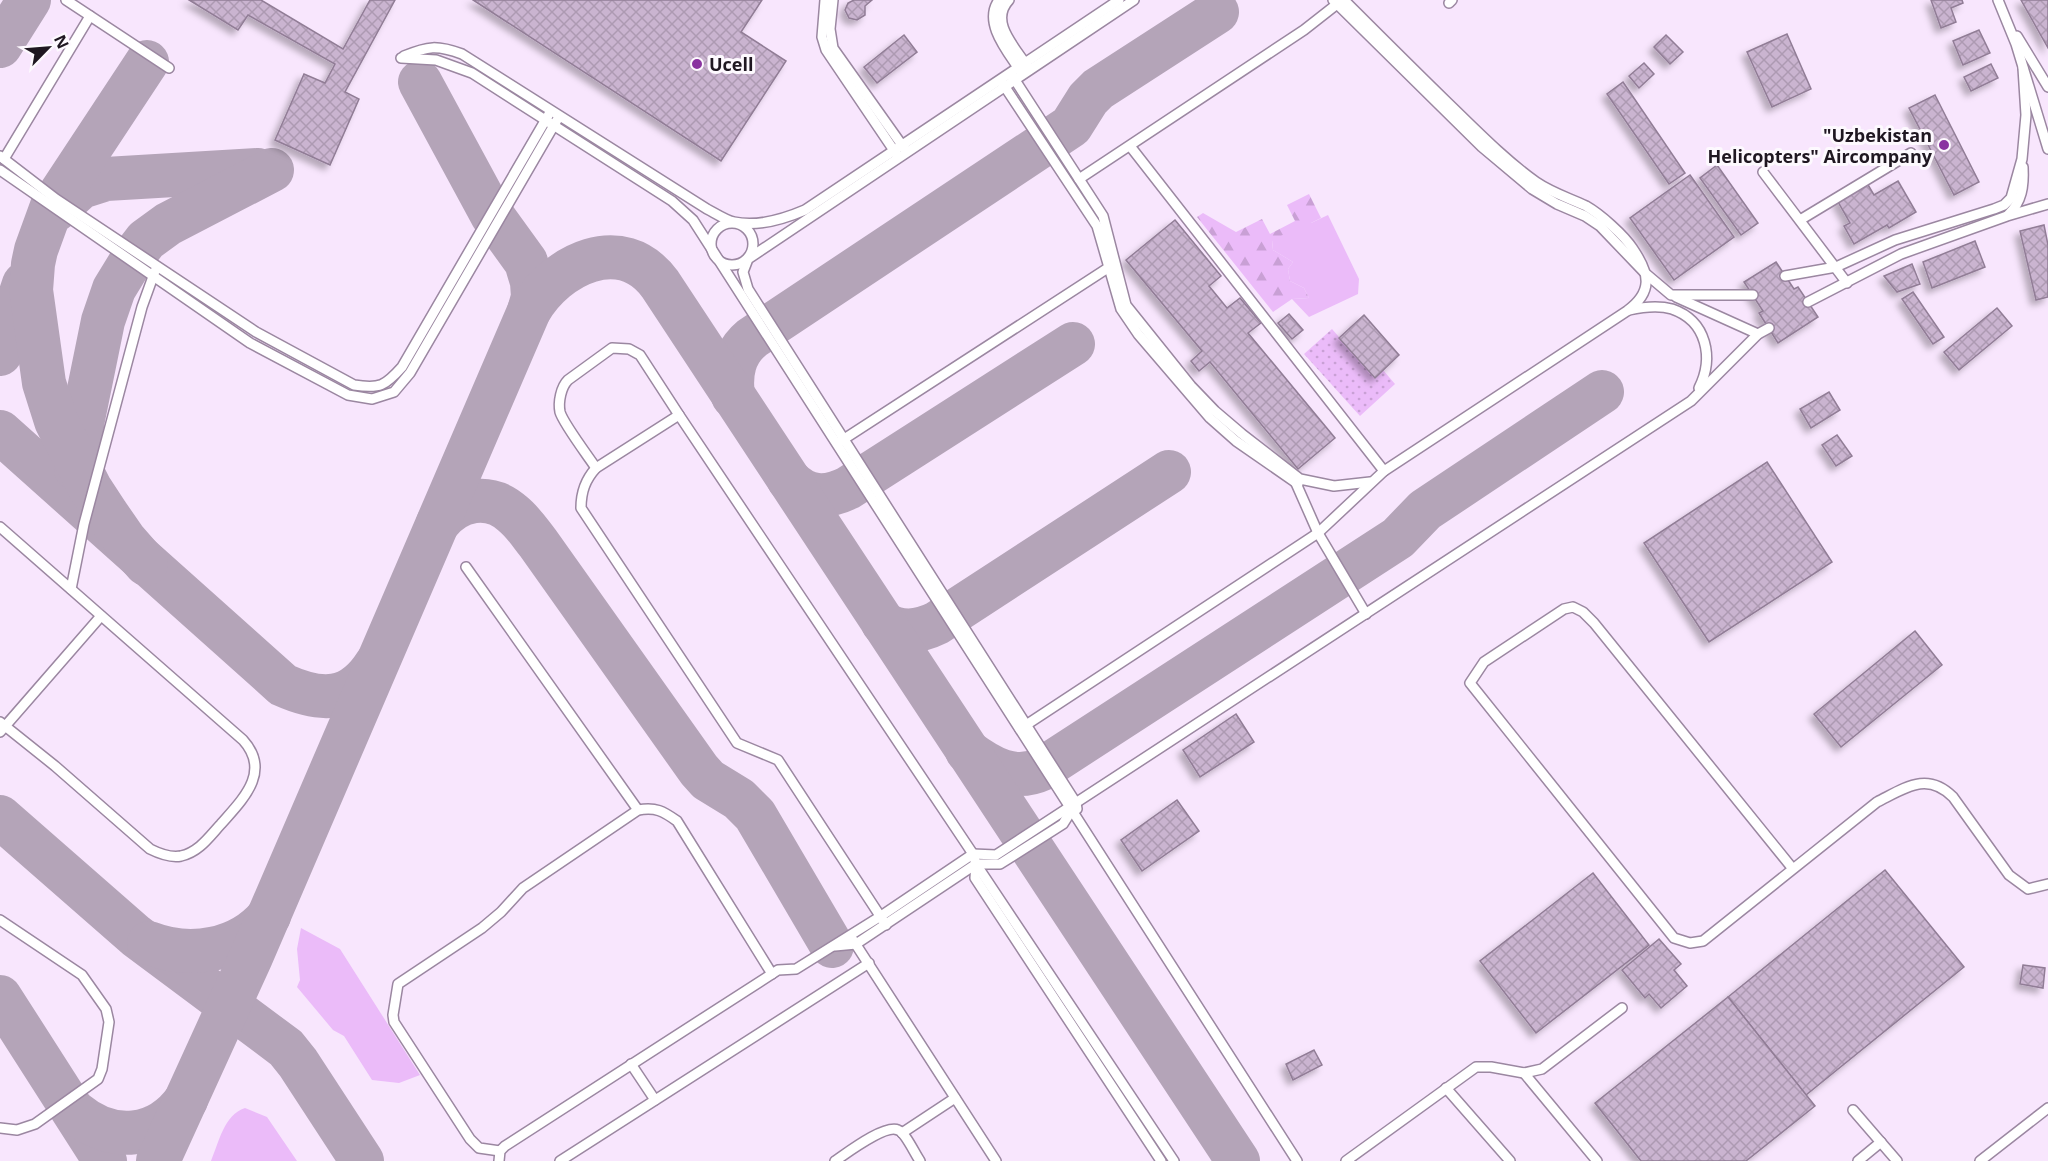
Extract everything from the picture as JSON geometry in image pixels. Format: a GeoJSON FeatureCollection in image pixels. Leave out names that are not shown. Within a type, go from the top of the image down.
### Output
{"type":"FeatureCollection","features":[{"type":"Feature","properties":{"kind":"lane"},"geometry":{"type":"LineString","coordinates":[[66,0],[169,68]]}},
{"type":"Feature","properties":{"kind":"lane"},"geometry":{"type":"LineString","coordinates":[[825,0],[822,37],[826,50],[900,152]]}},
{"type":"Feature","properties":{"kind":"lane"},"geometry":{"type":"LineString","coordinates":[[833,0],[830,33],[833,48],[900,152]]}},
{"type":"Feature","properties":{"kind":"lane"},"geometry":{"type":"LineString","coordinates":[[999,0],[993,11],[993,24],[1079,179],[1103,216],[1121,309],[1138,334],[1209,418],[1236,441],[1298,484],[1334,486],[1370,482]]}},
{"type":"Feature","properties":{"kind":"lane"},"geometry":{"type":"LineString","coordinates":[[1009,0],[1001,11],[1000,21],[1020,71]]}},
{"type":"Feature","properties":{"kind":"lane"},"geometry":{"type":"LineString","coordinates":[[900,152],[805,210],[762,223],[726,223],[714,232],[711,246],[713,254],[722,263],[729,265],[736,265],[748,259],[1119,0]]}},
{"type":"Feature","properties":{"kind":"lane"},"geometry":{"type":"LineString","coordinates":[[1020,71],[1134,0]]}},
{"type":"Feature","properties":{"kind":"lane"},"geometry":{"type":"LineString","coordinates":[[1998,0],[2048,87]]}},
{"type":"Feature","properties":{"kind":"lane"},"geometry":{"type":"LineString","coordinates":[[1079,179],[1304,30],[1339,1],[1482,147],[1532,189],[1600,226],[1671,295],[1695,326],[1705,346],[1707,368],[1691,401]]}},
{"type":"Feature","properties":{"kind":"lane"},"geometry":{"type":"LineString","coordinates":[[90,16],[2,158],[56,199],[256,332],[354,385],[372,388],[388,382],[402,367],[556,112]]}},
{"type":"Feature","properties":{"kind":"lane"},"geometry":{"type":"LineString","coordinates":[[2007,19],[2048,149]]}},
{"type":"Feature","properties":{"kind":"lane"},"geometry":{"type":"LineString","coordinates":[[840,442],[748,289],[744,274],[754,247],[751,233],[740,224],[707,209],[462,54],[443,47],[425,47],[401,58],[436,60],[472,73],[681,208],[693,220],[713,254],[840,442],[1023,727],[1081,823],[1297,1161]]}},
{"type":"Feature","properties":{"kind":"lane"},"geometry":{"type":"LineString","coordinates":[[436,60],[443,47]]}},
{"type":"Feature","properties":{"kind":"lane"},"geometry":{"type":"LineString","coordinates":[[2007,216],[2020,201],[2023,182],[2022,159],[2026,116],[2023,68]]}},
{"type":"Feature","properties":{"kind":"lane"},"geometry":{"type":"LineString","coordinates":[[1003,83],[1097,226],[1126,305],[1191,386],[1215,411],[1300,479],[1334,486]]}},
{"type":"Feature","properties":{"kind":"lane"},"geometry":{"type":"LineString","coordinates":[[0,170],[250,343],[348,395],[372,399],[394,392],[410,373],[550,122]]}},
{"type":"Feature","properties":{"kind":"lane"},"geometry":{"type":"LineString","coordinates":[[1130,146],[1384,471]]}},
{"type":"Feature","properties":{"kind":"lane"},"geometry":{"type":"LineString","coordinates":[[1800,220],[1911,153]]}},
{"type":"Feature","properties":{"kind":"lane"},"geometry":{"type":"LineString","coordinates":[[1785,276],[1836,267],[1895,240],[2004,206],[2013,193],[2022,159]]}},
{"type":"Feature","properties":{"kind":"lane"},"geometry":{"type":"LineString","coordinates":[[1763,172],[1847,283]]}},
{"type":"Feature","properties":{"kind":"lane"},"geometry":{"type":"LineString","coordinates":[[1808,302],[1901,254],[2007,216],[2048,204]]}},
{"type":"Feature","properties":{"kind":"lane"},"geometry":{"type":"LineString","coordinates":[[840,442],[1112,265]]}},
{"type":"Feature","properties":{"kind":"lane"},"geometry":{"type":"LineString","coordinates":[[71,589],[84,524],[142,307],[157,266]]}},
{"type":"Feature","properties":{"kind":"lane"},"geometry":{"type":"LineString","coordinates":[[1023,727],[1318,532],[1384,471],[1627,311],[1639,302],[1643,295],[1646,273]]}},
{"type":"Feature","properties":{"kind":"lane"},"geometry":{"type":"LineString","coordinates":[[1671,295],[1753,295]]}},
{"type":"Feature","properties":{"kind":"lane"},"geometry":{"type":"LineString","coordinates":[[1671,295],[1758,334]]}},
{"type":"Feature","properties":{"kind":"lane"},"geometry":{"type":"LineString","coordinates":[[1627,311],[1649,307],[1665,308],[1680,313],[1695,326]]}},
{"type":"Feature","properties":{"kind":"lane"},"geometry":{"type":"LineString","coordinates":[[832,946],[856,944],[884,920],[973,854],[996,855],[1073,807],[1691,401],[1758,334],[1769,328]]}},
{"type":"Feature","properties":{"kind":"lane"},"geometry":{"type":"LineString","coordinates":[[596,468],[561,414],[564,383],[612,348],[629,349],[640,355],[973,854],[976,864],[1174,1161]]}},
{"type":"Feature","properties":{"kind":"lane"},"geometry":{"type":"LineString","coordinates":[[679,415],[596,468],[588,476],[581,495],[581,508],[737,743],[778,760],[884,920]]}},
{"type":"Feature","properties":{"kind":"lane"},"geometry":{"type":"LineString","coordinates":[[1285,467],[1298,484],[1318,532],[1366,614]]}},
{"type":"Feature","properties":{"kind":"lane"},"geometry":{"type":"LineString","coordinates":[[0,526],[246,743],[252,754],[255,766],[251,786],[244,798],[197,849],[178,857],[164,855],[150,849],[2,727],[101,616]]}},
{"type":"Feature","properties":{"kind":"lane"},"geometry":{"type":"LineString","coordinates":[[466,567],[638,810]]}},
{"type":"Feature","properties":{"kind":"lane"},"geometry":{"type":"LineString","coordinates":[[1793,869],[1602,632],[1583,612],[1574,607],[1564,609],[1484,662],[1474,674],[1470,683],[1674,938],[1690,943],[1702,941],[1793,869],[1877,802],[1906,787],[1927,782],[1944,787],[1953,796],[2009,875],[2028,890],[2048,884]]}},
{"type":"Feature","properties":{"kind":"lane"},"geometry":{"type":"LineString","coordinates":[[772,974],[676,821],[663,811],[652,807],[638,810],[523,888],[501,912],[482,928],[398,984],[393,1015],[394,1022],[470,1139],[479,1148],[500,1151],[632,1064],[772,974],[778,970],[796,969],[850,935],[884,920],[976,864],[1000,864],[1063,824],[1073,807]]}},
{"type":"Feature","properties":{"kind":"lane"},"geometry":{"type":"LineString","coordinates":[[976,864],[975,878],[1161,1161]]}},
{"type":"Feature","properties":{"kind":"lane"},"geometry":{"type":"LineString","coordinates":[[0,920],[85,978],[106,1009],[109,1020],[102,1069],[98,1079],[35,1124],[17,1130],[0,1128]]}},
{"type":"Feature","properties":{"kind":"lane"},"geometry":{"type":"LineString","coordinates":[[850,935],[996,1161]]}},
{"type":"Feature","properties":{"kind":"lane"},"geometry":{"type":"LineString","coordinates":[[560,1161],[869,963]]}},
{"type":"Feature","properties":{"kind":"lane"},"geometry":{"type":"LineString","coordinates":[[1346,1161],[1476,1066],[1524,1072],[1542,1069],[1622,1008]]}},
{"type":"Feature","properties":{"kind":"lane"},"geometry":{"type":"LineString","coordinates":[[632,1064],[656,1100]]}},
{"type":"Feature","properties":{"kind":"lane"},"geometry":{"type":"LineString","coordinates":[[1524,1072],[1597,1161]]}},
{"type":"Feature","properties":{"kind":"lane"},"geometry":{"type":"LineString","coordinates":[[1446,1088],[1510,1161]]}},
{"type":"Feature","properties":{"kind":"lane"},"geometry":{"type":"LineString","coordinates":[[902,1133],[955,1098]]}},
{"type":"Feature","properties":{"kind":"lane"},"geometry":{"type":"LineString","coordinates":[[1980,1161],[2048,1108]]}},
{"type":"Feature","properties":{"kind":"lane"},"geometry":{"type":"LineString","coordinates":[[1853,1110],[1896,1161]]}},
{"type":"Feature","properties":{"kind":"lane"},"geometry":{"type":"LineString","coordinates":[[835,1161],[882,1132],[897,1129],[920,1161]]}},
{"type":"Feature","properties":{"kind":"lane"},"geometry":{"type":"LineString","coordinates":[[1858,1161],[1881,1142]]}},
{"type":"Feature","properties":{"kind":"lane"},"geometry":{"type":"LineString","coordinates":[[499,1161],[500,1151]]}},
{"type":"Feature","properties":{"kind":"green space"},"geometry":{"type":"Polygon","coordinates":[[[1309,194],[1321,218],[1311,223],[1304,223],[1272,241],[1273,250],[1293,262],[1288,269],[1290,281],[1304,288],[1309,298],[1292,299],[1273,312],[1197,217],[1203,213],[1236,232],[1262,219],[1270,234],[1295,221],[1287,205],[1309,194]]]}},
{"type":"Feature","properties":{"kind":"green space"},"geometry":{"type":"Polygon","coordinates":[[[1328,215],[1359,279],[1358,294],[1309,317],[1292,299],[1309,298],[1304,288],[1290,281],[1288,269],[1293,262],[1273,250],[1272,240],[1304,222],[1311,223],[1328,215]]]}},
{"type":"Feature","properties":{"kind":"green space"},"geometry":{"type":"Polygon","coordinates":[[[1332,329],[1374,377],[1383,370],[1395,384],[1360,416],[1304,354],[1332,329]]]}},
{"type":"Feature","properties":{"kind":"green space"},"geometry":{"type":"Polygon","coordinates":[[[301,928],[340,949],[420,1075],[399,1083],[372,1080],[344,1036],[333,1030],[297,987],[300,980],[297,949],[301,928]]]}},
{"type":"Feature","properties":{"kind":"green space"},"geometry":{"type":"Polygon","coordinates":[[[245,1108],[267,1117],[297,1161],[211,1161],[227,1123],[245,1108]]]}},
{"type":"Feature","properties":{"kind":"building"},"geometry":{"type":"Polygon","coordinates":[[[189,0],[261,0],[343,49],[370,0],[395,0],[345,92],[359,99],[330,165],[275,140],[304,74],[325,83],[335,64],[248,15],[238,30],[189,0]]]}},
{"type":"Feature","properties":{"kind":"building"},"geometry":{"type":"Polygon","coordinates":[[[473,0],[762,0],[741,32],[786,61],[721,161],[473,0]]]}},
{"type":"Feature","properties":{"kind":"building"},"geometry":{"type":"Polygon","coordinates":[[[854,0],[872,0],[865,6],[865,15],[857,20],[849,18],[845,10],[848,3],[854,0]]]}},
{"type":"Feature","properties":{"kind":"building"},"geometry":{"type":"Polygon","coordinates":[[[1931,0],[1962,0],[1963,3],[1951,8],[1956,22],[1941,28],[1931,0]]]}},
{"type":"Feature","properties":{"kind":"building"},"geometry":{"type":"Polygon","coordinates":[[[2021,0],[2048,0],[2048,48],[2021,0]]]}},
{"type":"Feature","properties":{"kind":"building"},"geometry":{"type":"Polygon","coordinates":[[[1979,30],[1990,53],[1963,65],[1953,41],[1979,30]]]}},
{"type":"Feature","properties":{"kind":"building"},"geometry":{"type":"Polygon","coordinates":[[[1787,34],[1811,89],[1772,107],[1747,52],[1787,34]]]}},
{"type":"Feature","properties":{"kind":"building"},"geometry":{"type":"Polygon","coordinates":[[[904,35],[917,52],[877,83],[864,67],[904,35]]]}},
{"type":"Feature","properties":{"kind":"building"},"geometry":{"type":"Polygon","coordinates":[[[1666,35],[1683,52],[1670,64],[1654,47],[1666,35]]]}},
{"type":"Feature","properties":{"kind":"building"},"geometry":{"type":"Polygon","coordinates":[[[1644,63],[1654,74],[1639,88],[1629,76],[1644,63]]]}},
{"type":"Feature","properties":{"kind":"building"},"geometry":{"type":"Polygon","coordinates":[[[1991,64],[1998,78],[1971,91],[1964,77],[1991,64]]]}},
{"type":"Feature","properties":{"kind":"building"},"geometry":{"type":"Polygon","coordinates":[[[1623,82],[1685,173],[1669,184],[1607,94],[1623,82]]]}},
{"type":"Feature","properties":{"kind":"building","name":"\"Uzbekistan Helicopters\" Aircompany"},"geometry":{"type":"Polygon","coordinates":[[[1935,95],[1979,182],[1954,195],[1909,108],[1935,95]]]}},
{"type":"Feature","properties":{"kind":"building"},"geometry":{"type":"Polygon","coordinates":[[[1717,165],[1758,223],[1741,235],[1700,178],[1717,165]]]}},
{"type":"Feature","properties":{"kind":"building"},"geometry":{"type":"Polygon","coordinates":[[[1690,175],[1734,237],[1674,280],[1630,218],[1690,175]]]}},
{"type":"Feature","properties":{"kind":"building"},"geometry":{"type":"Polygon","coordinates":[[[1898,181],[1916,212],[1889,228],[1887,225],[1854,244],[1844,226],[1850,223],[1837,200],[1867,183],[1874,195],[1898,181]]]}},
{"type":"Feature","properties":{"kind":"building"},"geometry":{"type":"Polygon","coordinates":[[[1175,220],[1221,276],[1209,286],[1227,308],[1240,298],[1261,323],[1248,333],[1335,438],[1298,469],[1210,362],[1199,371],[1191,361],[1202,351],[1126,260],[1175,220]]]}},
{"type":"Feature","properties":{"kind":"building"},"geometry":{"type":"Polygon","coordinates":[[[2044,225],[2048,245],[2048,297],[2036,300],[2020,231],[2044,225]]]}},
{"type":"Feature","properties":{"kind":"building"},"geometry":{"type":"Polygon","coordinates":[[[1975,241],[1985,267],[1932,288],[1923,262],[1975,241]]]}},
{"type":"Feature","properties":{"kind":"building"},"geometry":{"type":"Polygon","coordinates":[[[1776,262],[1794,289],[1798,287],[1818,317],[1778,343],[1759,313],[1763,311],[1744,282],[1776,262]]]}},
{"type":"Feature","properties":{"kind":"building"},"geometry":{"type":"Polygon","coordinates":[[[1912,264],[1920,284],[1897,292],[1884,276],[1912,264]]]}},
{"type":"Feature","properties":{"kind":"building"},"geometry":{"type":"Polygon","coordinates":[[[1913,292],[1944,337],[1933,344],[1902,299],[1913,292]]]}},
{"type":"Feature","properties":{"kind":"building"},"geometry":{"type":"Polygon","coordinates":[[[1997,308],[2012,326],[1959,370],[1944,352],[1997,308]]]}},
{"type":"Feature","properties":{"kind":"building"},"geometry":{"type":"Polygon","coordinates":[[[1289,314],[1303,330],[1292,339],[1278,323],[1289,314]]]}},
{"type":"Feature","properties":{"kind":"building"},"geometry":{"type":"Polygon","coordinates":[[[1364,315],[1399,355],[1375,378],[1339,338],[1364,315]]]}},
{"type":"Feature","properties":{"kind":"building"},"geometry":{"type":"Polygon","coordinates":[[[1829,392],[1840,410],[1811,428],[1800,409],[1829,392]]]}},
{"type":"Feature","properties":{"kind":"building"},"geometry":{"type":"Polygon","coordinates":[[[1837,435],[1852,456],[1836,466],[1822,445],[1837,435]]]}},
{"type":"Feature","properties":{"kind":"building"},"geometry":{"type":"Polygon","coordinates":[[[1767,462],[1832,562],[1709,642],[1644,543],[1767,462]]]}},
{"type":"Feature","properties":{"kind":"building"},"geometry":{"type":"Polygon","coordinates":[[[1915,631],[1942,665],[1841,747],[1814,714],[1915,631]]]}},
{"type":"Feature","properties":{"kind":"building"},"geometry":{"type":"Polygon","coordinates":[[[1236,714],[1254,742],[1200,777],[1183,750],[1236,714]]]}},
{"type":"Feature","properties":{"kind":"building"},"geometry":{"type":"Polygon","coordinates":[[[1177,800],[1199,831],[1142,871],[1121,840],[1177,800]]]}},
{"type":"Feature","properties":{"kind":"building"},"geometry":{"type":"Polygon","coordinates":[[[1885,870],[1964,967],[1806,1095],[1728,997],[1885,870]]]}},
{"type":"Feature","properties":{"kind":"building"},"geometry":{"type":"Polygon","coordinates":[[[1593,873],[1649,945],[1536,1033],[1480,961],[1593,873]]]}},
{"type":"Feature","properties":{"kind":"building"},"geometry":{"type":"Polygon","coordinates":[[[1659,939],[1681,964],[1674,970],[1687,986],[1661,1008],[1649,994],[1645,998],[1622,970],[1659,939]]]}},
{"type":"Feature","properties":{"kind":"building"},"geometry":{"type":"Polygon","coordinates":[[[2023,965],[2045,968],[2043,988],[2020,984],[2023,965]]]}},
{"type":"Feature","properties":{"kind":"building"},"geometry":{"type":"Polygon","coordinates":[[[1728,997],[1815,1106],[1746,1161],[1641,1161],[1595,1103],[1728,997]]]}},
{"type":"Feature","properties":{"kind":"building"},"geometry":{"type":"Polygon","coordinates":[[[1314,1050],[1322,1065],[1293,1080],[1286,1064],[1314,1050]]]}},
{"type":"Feature","properties":{"kind":"taxiway"},"geometry":{"type":"LineString","coordinates":[[0,46],[29,0]]}},
{"type":"Feature","properties":{"kind":"taxiway"},"geometry":{"type":"LineString","coordinates":[[733,396],[732,379],[737,357],[752,338],[1071,126],[1088,99],[1098,89],[1217,12]]}},
{"type":"Feature","properties":{"kind":"taxiway"},"geometry":{"type":"LineString","coordinates":[[146,564],[125,540],[90,488],[56,421],[44,383],[31,290],[36,250],[52,206],[147,62]]}},
{"type":"Feature","properties":{"kind":"taxiway"},"geometry":{"type":"LineString","coordinates":[[420,82],[492,215],[526,262],[532,282],[533,297],[529,311]]}},
{"type":"Feature","properties":{"kind":"taxiway"},"geometry":{"type":"LineString","coordinates":[[57,209],[81,187],[106,179],[258,170]]}},
{"type":"Feature","properties":{"kind":"taxiway"},"geometry":{"type":"LineString","coordinates":[[76,469],[83,419],[103,321],[114,289],[136,253],[146,240],[168,224],[272,170]]}},
{"type":"Feature","properties":{"kind":"taxiway"},"geometry":{"type":"LineString","coordinates":[[158,1161],[251,957],[529,311],[541,294],[572,268],[590,260],[609,257],[627,260],[645,268],[660,284],[1238,1161]]}},
{"type":"Feature","properties":{"kind":"taxiway"},"geometry":{"type":"LineString","coordinates":[[0,354],[24,284]]}},
{"type":"Feature","properties":{"kind":"taxiway"},"geometry":{"type":"LineString","coordinates":[[789,480],[803,490],[817,495],[840,492],[1073,344]]}},
{"type":"Feature","properties":{"kind":"taxiway"},"geometry":{"type":"LineString","coordinates":[[967,751],[993,768],[1012,774],[1032,773],[1042,769],[1398,538],[1425,510],[1602,392]]}},
{"type":"Feature","properties":{"kind":"taxiway"},"geometry":{"type":"LineString","coordinates":[[0,432],[283,685],[310,694],[334,696],[356,686],[376,664]]}},
{"type":"Feature","properties":{"kind":"taxiway"},"geometry":{"type":"LineString","coordinates":[[883,623],[903,630],[923,628],[937,623],[1169,472]]}},
{"type":"Feature","properties":{"kind":"taxiway"},"geometry":{"type":"LineString","coordinates":[[438,523],[454,508],[474,501],[484,501],[504,507],[520,520],[699,770],[708,780],[739,799],[755,815],[832,946]]}},
{"type":"Feature","properties":{"kind":"taxiway"},"geometry":{"type":"LineString","coordinates":[[0,817],[136,936],[286,1048],[362,1161]]}},
{"type":"Feature","properties":{"kind":"taxiway"},"geometry":{"type":"LineString","coordinates":[[149,943],[181,950],[213,949],[244,937],[269,916]]}},
{"type":"Feature","properties":{"kind":"taxiway"},"geometry":{"type":"LineString","coordinates":[[0,997],[105,1161]]}},
{"type":"Feature","properties":{"kind":"taxiway"},"geometry":{"type":"LineString","coordinates":[[76,1113],[104,1129],[134,1132],[162,1123],[186,1100]]}},
{"type":"Feature","properties":{"kind":"place","name":"Ucell"},"geometry":{"type":"Point","coordinates":[697,64]}},
{"type":"Feature","properties":{"kind":"place","name":"\"Uzbekistan Helicopters\" Aircompany"},"geometry":{"type":"Point","coordinates":[1944,145]}}]}
